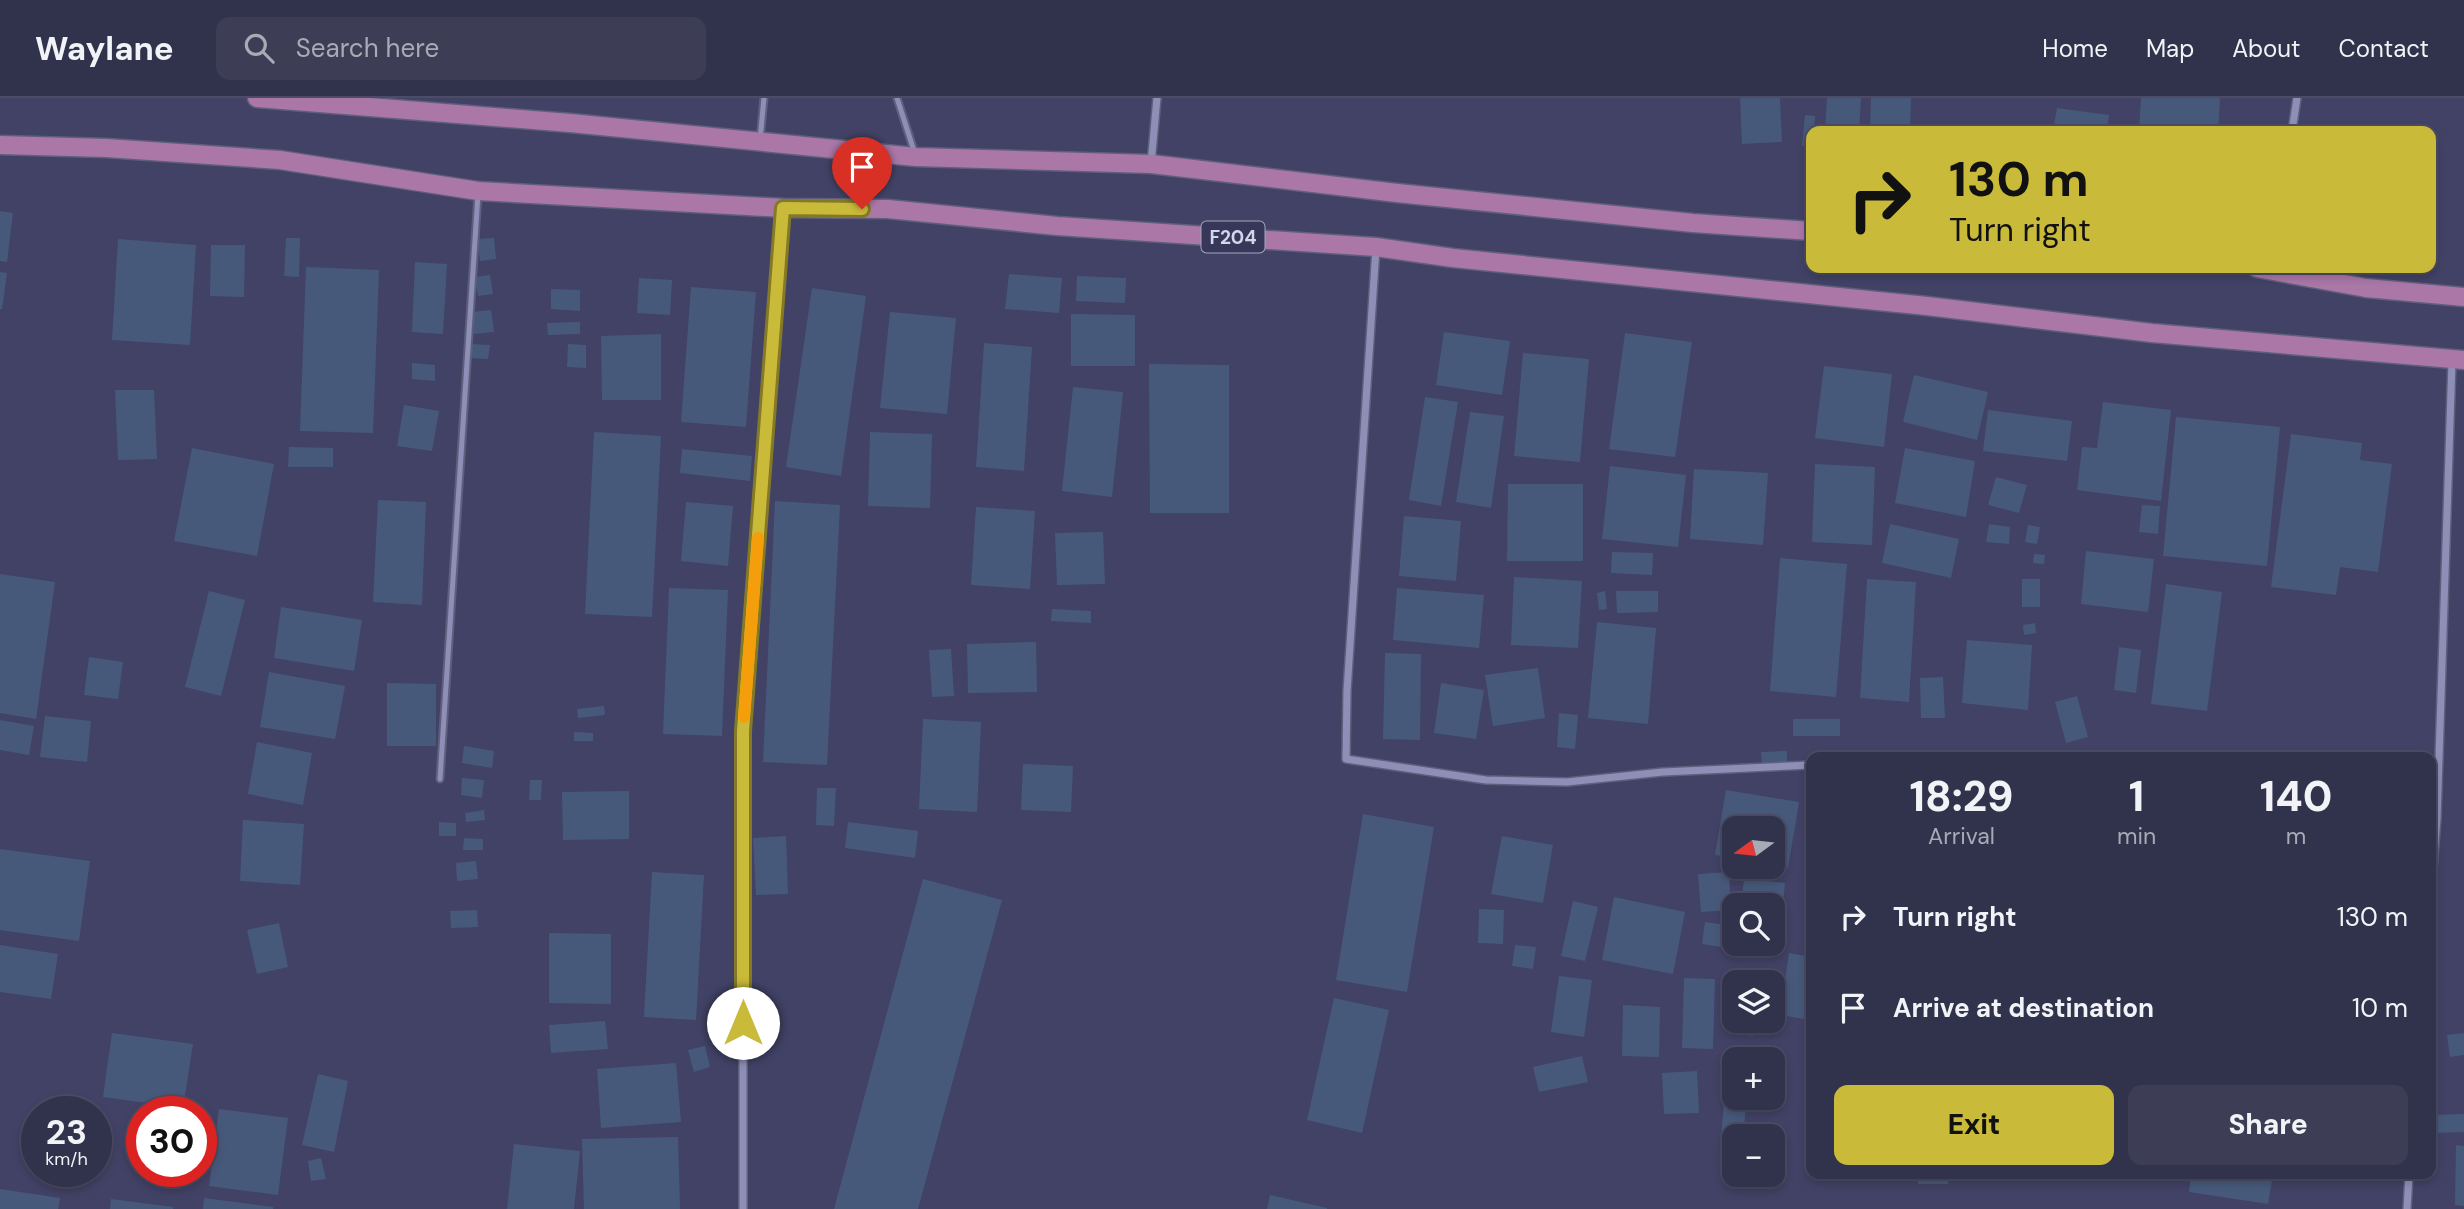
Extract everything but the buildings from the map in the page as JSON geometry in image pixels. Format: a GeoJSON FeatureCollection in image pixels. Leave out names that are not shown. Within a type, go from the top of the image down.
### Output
{"type":"FeatureCollection","features":[{"type":"Feature","properties":{"kind":"main road"},"geometry":{"type":"LineString","coordinates":[[257,98],[569,122],[916,157],[1151,164],[1693,223],[1806,231]]}},
{"type":"Feature","properties":{"kind":"main road","name":"F204"},"geometry":{"type":"LineString","coordinates":[[0,145],[106,148],[280,159],[478,191],[783,208],[888,209],[1057,226],[1376,247],[1453,258],[1927,306],[2152,332],[2458,359]]}},
{"type":"Feature","properties":{"kind":"main road"},"geometry":{"type":"LineString","coordinates":[[2291,273],[2366,288],[2464,298]]}},
{"type":"Feature","properties":{"kind":"main road"},"geometry":{"type":"LineString","coordinates":[[2352,273],[2366,288]]}},
{"type":"Feature","properties":{"kind":"street"},"geometry":{"type":"LineString","coordinates":[[1151,164],[1157,98]]}},
{"type":"Feature","properties":{"kind":"street"},"geometry":{"type":"LineString","coordinates":[[2293,126],[2297,98]]}},
{"type":"Feature","properties":{"kind":"street"},"geometry":{"type":"LineString","coordinates":[[743,1209],[743,731],[783,208]]}},
{"type":"Feature","properties":{"kind":"street"},"geometry":{"type":"LineString","coordinates":[[1376,247],[1347,691],[1346,759],[1486,780],[1553,782],[1663,772],[1806,765]]}},
{"type":"Feature","properties":{"kind":"street"},"geometry":{"type":"LineString","coordinates":[[2436,780],[2458,359]]}},
{"type":"Feature","properties":{"kind":"street"},"geometry":{"type":"LineString","coordinates":[[2407,1209],[2409,1179]]}},
{"type":"Feature","properties":{"kind":"lane"},"geometry":{"type":"LineString","coordinates":[[760,142],[764,98]]}},
{"type":"Feature","properties":{"kind":"lane"},"geometry":{"type":"LineString","coordinates":[[897,98],[916,157]]}},
{"type":"Feature","properties":{"kind":"lane"},"geometry":{"type":"LineString","coordinates":[[440,779],[478,191]]}},
{"type":"Feature","properties":{"kind":"slow traffic"},"geometry":{"type":"LineString","coordinates":[[744,717],[758,538]]}},
{"type":"Feature","properties":{"kind":"route"},"geometry":{"type":"LineString","coordinates":[[743,1023],[743,731],[783,208],[862,209]]}}]}
